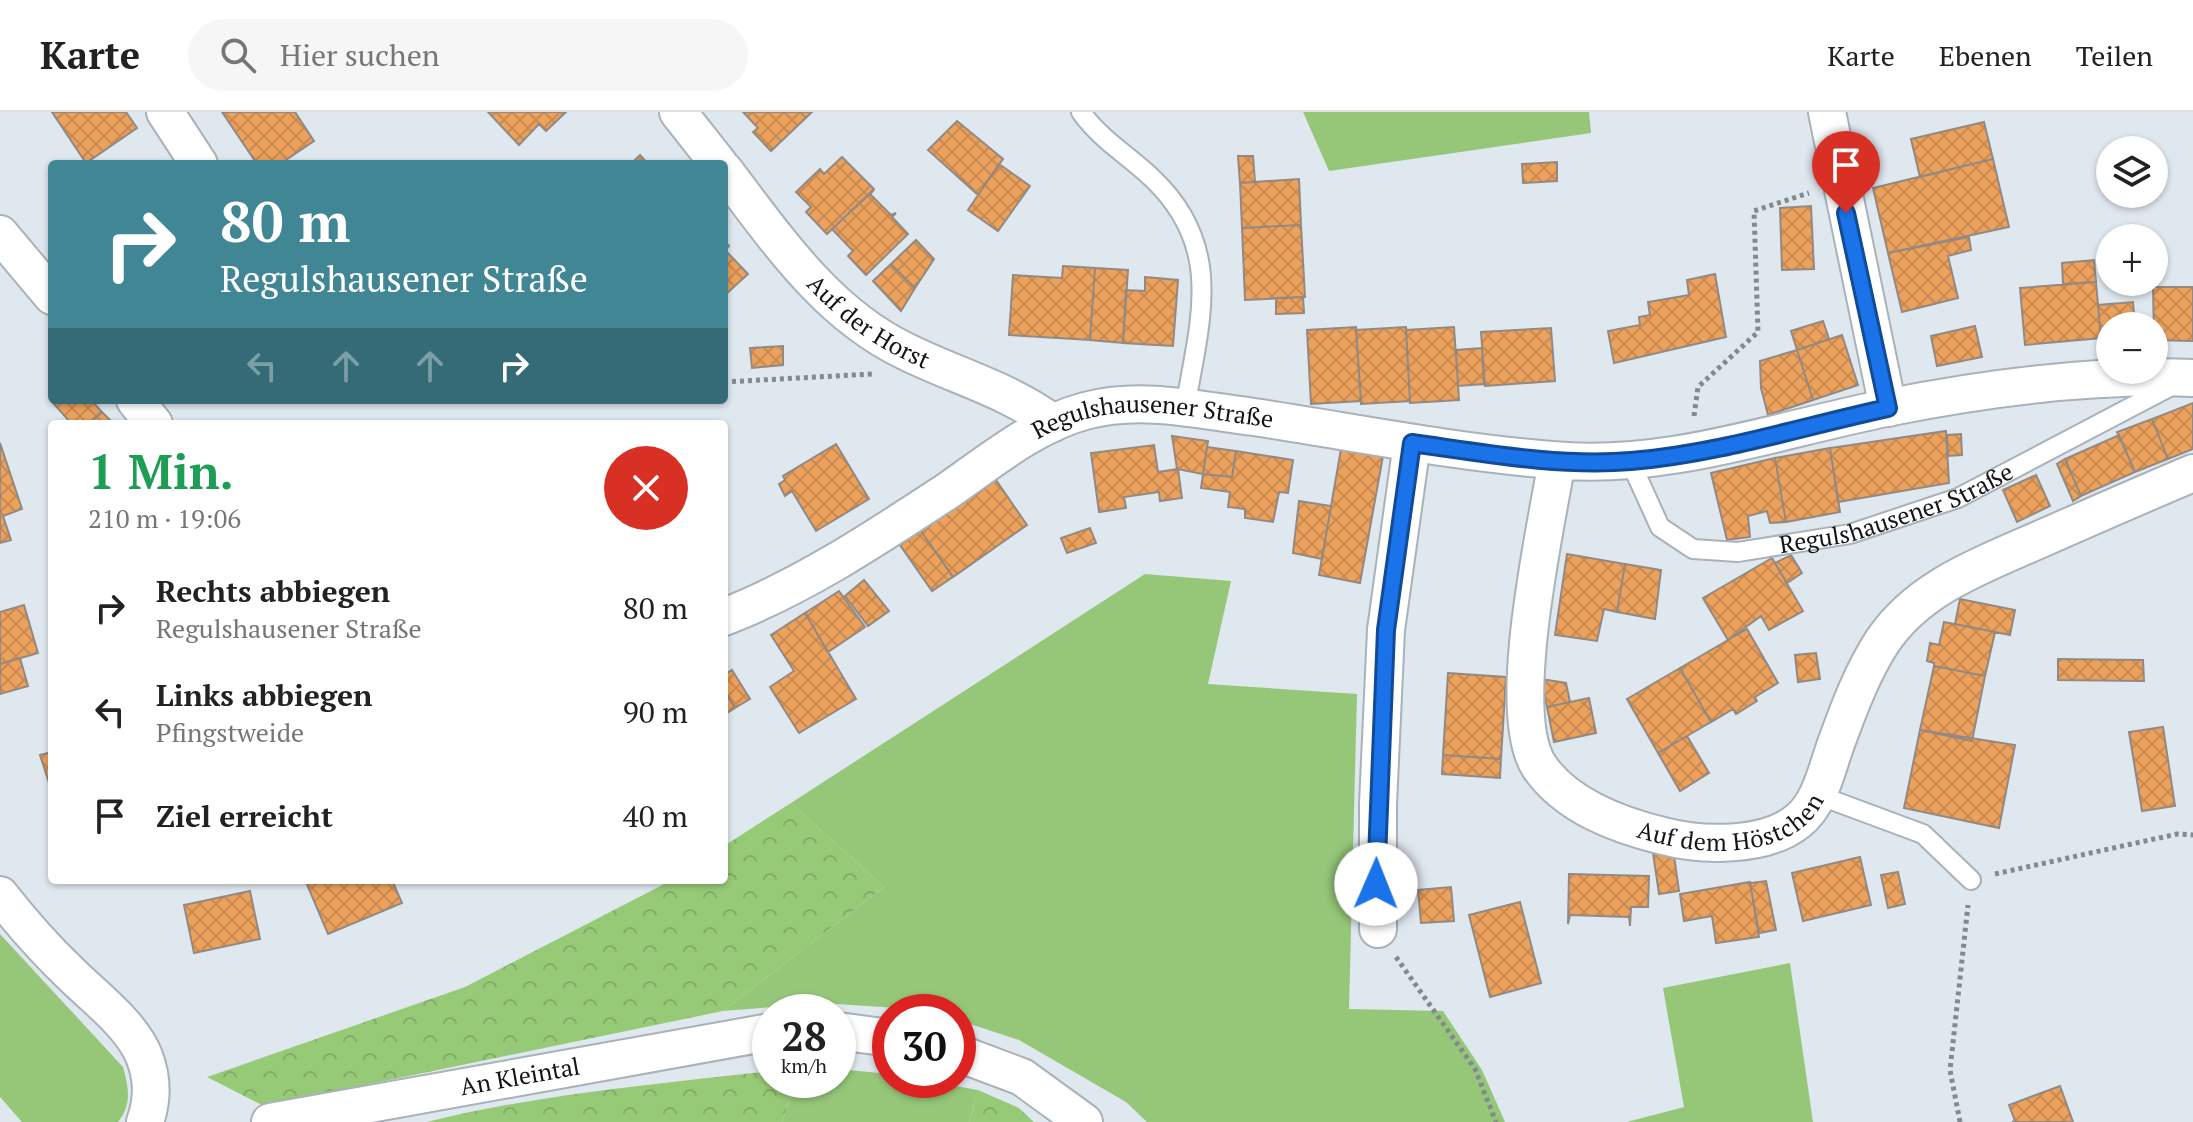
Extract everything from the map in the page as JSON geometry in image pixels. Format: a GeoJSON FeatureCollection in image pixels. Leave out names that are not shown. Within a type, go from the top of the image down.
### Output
{"type":"FeatureCollection","features":[{"type":"Feature","properties":{"kind":"street"},"geometry":{"type":"LineString","coordinates":[[165,112],[196,160]]}},
{"type":"Feature","properties":{"kind":"street"},"geometry":{"type":"LineString","coordinates":[[678,112],[716,160]]}},
{"type":"Feature","properties":{"kind":"street"},"geometry":{"type":"LineString","coordinates":[[1827,112],[1888,408]]}},
{"type":"Feature","properties":{"kind":"street","name":"Auf der Horst"},"geometry":{"type":"LineString","coordinates":[[728,175],[799,267],[869,330],[904,351],[1001,391],[1053,423]]}},
{"type":"Feature","properties":{"kind":"street"},"geometry":{"type":"LineString","coordinates":[[0,234],[48,291]]}},
{"type":"Feature","properties":{"kind":"street","name":"Regulshausener Straße"},"geometry":{"type":"LineString","coordinates":[[728,615],[783,590],[890,529],[1053,423],[1084,411],[1119,404],[1185,408],[1412,443],[1557,461],[1630,461],[1688,453],[1888,408],[2088,379],[2191,378]]}},
{"type":"Feature","properties":{"kind":"street"},"geometry":{"type":"LineString","coordinates":[[138,404],[151,420]]}},
{"type":"Feature","properties":{"kind":"street"},"geometry":{"type":"LineString","coordinates":[[1378,929],[1378,817],[1386,630],[1412,443]]}},
{"type":"Feature","properties":{"kind":"street","name":"Auf dem Höstchen"},"geometry":{"type":"LineString","coordinates":[[1557,461],[1534,601],[1524,705],[1528,735],[1538,765],[1558,787],[1588,809],[1629,828],[1683,840],[1748,840],[1776,834],[1799,821],[1818,795],[1857,694],[1882,642],[1905,613],[1931,592],[1977,568],[2193,473]]}},
{"type":"Feature","properties":{"kind":"street"},"geometry":{"type":"LineString","coordinates":[[0,895],[58,962],[126,1029],[143,1053],[151,1079],[151,1103],[145,1122]]}},
{"type":"Feature","properties":{"kind":"street","name":"An Kleintal"},"geometry":{"type":"LineString","coordinates":[[270,1122],[752,1035]]}},
{"type":"Feature","properties":{"kind":"street"},"geometry":{"type":"LineString","coordinates":[[976,1060],[1022,1077],[1084,1122]]}},
{"type":"Feature","properties":{"kind":"lane"},"geometry":{"type":"LineString","coordinates":[[1081,112],[1096,132],[1153,179],[1191,226],[1202,288],[1185,408]]}},
{"type":"Feature","properties":{"kind":"lane","name":"Regulshausener Straße"},"geometry":{"type":"LineString","coordinates":[[1630,461],[1660,527],[1693,549],[1738,552],[1850,534],[1958,498],[2191,378]]}},
{"type":"Feature","properties":{"kind":"lane"},"geometry":{"type":"LineString","coordinates":[[1818,795],[1923,834],[1971,880]]}},
{"type":"Feature","properties":{"kind":"path"},"geometry":{"type":"LineString","coordinates":[[1688,453],[1698,387],[1758,332],[1754,211],[1840,185]]}},
{"type":"Feature","properties":{"kind":"path"},"geometry":{"type":"LineString","coordinates":[[728,382],[863,376],[885,371],[904,351]]}},
{"type":"Feature","properties":{"kind":"path"},"geometry":{"type":"LineString","coordinates":[[1960,1122],[1950,1070],[1971,880],[2177,834],[2193,835]]}},
{"type":"Feature","properties":{"kind":"path"},"geometry":{"type":"LineString","coordinates":[[1378,929],[1475,1069],[1496,1122]]}},
{"type":"Feature","properties":{"kind":"green space"},"geometry":{"type":"Polygon","coordinates":[[[1303,112],[1589,112],[1591,133],[1329,171],[1303,112]]]}},
{"type":"Feature","properties":{"kind":"green space"},"geometry":{"type":"Polygon","coordinates":[[[1145,574],[1231,581],[1208,684],[1357,694],[1349,1009],[1443,1011],[1482,1070],[1505,1122],[1147,1122],[1126,1102],[1019,1040],[976,1026],[976,994],[872,994],[872,1006],[856,1005],[856,994],[752,994],[752,1009],[723,1011],[884,887],[791,803],[1145,574]]]}},
{"type":"Feature","properties":{"kind":"green space"},"geometry":{"type":"Polygon","coordinates":[[[791,803],[884,887],[723,1011],[264,1106],[207,1077],[465,987],[664,884],[728,884],[728,843],[791,803]]]}},
{"type":"Feature","properties":{"kind":"green space"},"geometry":{"type":"Polygon","coordinates":[[[0,934],[123,1067],[128,1096],[126,1109],[118,1122],[22,1122],[0,1097],[0,934]]]}},
{"type":"Feature","properties":{"kind":"green space"},"geometry":{"type":"Polygon","coordinates":[[[1790,963],[1813,1122],[1627,1122],[1684,1107],[1663,988],[1790,963]]]}},
{"type":"Feature","properties":{"kind":"green space"},"geometry":{"type":"Polygon","coordinates":[[[856,1071],[872,1072],[872,1098],[976,1098],[969,1122],[782,1122],[790,1098],[856,1098],[856,1071]]]}},
{"type":"Feature","properties":{"kind":"green space"},"geometry":{"type":"Polygon","coordinates":[[[752,1073],[752,1098],[790,1098],[782,1122],[427,1122],[512,1104],[752,1073]]]}},
{"type":"Feature","properties":{"kind":"green space"},"geometry":{"type":"Polygon","coordinates":[[[978,1090],[1019,1108],[1034,1122],[969,1122],[978,1090]]]}},
{"type":"Feature","properties":{"kind":"building"},"geometry":{"type":"Polygon","coordinates":[[[52,112],[126,112],[137,128],[90,160],[84,160],[52,112]]]}},
{"type":"Feature","properties":{"kind":"building"},"geometry":{"type":"Polygon","coordinates":[[[222,112],[295,112],[314,141],[286,160],[254,160],[222,112]]]}},
{"type":"Feature","properties":{"kind":"building"},"geometry":{"type":"Polygon","coordinates":[[[488,112],[566,112],[546,131],[539,124],[519,145],[488,112]]]}},
{"type":"Feature","properties":{"kind":"building"},"geometry":{"type":"Polygon","coordinates":[[[743,112],[812,112],[771,151],[753,132],[758,128],[743,112]]]}},
{"type":"Feature","properties":{"kind":"building"},"geometry":{"type":"Polygon","coordinates":[[[957,121],[1003,159],[978,195],[928,150],[957,121]]]}},
{"type":"Feature","properties":{"kind":"building"},"geometry":{"type":"Polygon","coordinates":[[[1984,122],[1993,159],[1920,177],[1911,139],[1984,122]]]}},
{"type":"Feature","properties":{"kind":"building"},"geometry":{"type":"Polygon","coordinates":[[[1238,156],[1253,156],[1255,182],[1240,183],[1238,156]]]}},
{"type":"Feature","properties":{"kind":"building"},"geometry":{"type":"Polygon","coordinates":[[[842,157],[874,189],[827,234],[806,212],[811,207],[796,192],[820,169],[824,174],[842,157]]]}},
{"type":"Feature","properties":{"kind":"building"},"geometry":{"type":"Polygon","coordinates":[[[1993,159],[2009,227],[1888,253],[1873,188],[1993,159]]]}},
{"type":"Feature","properties":{"kind":"building"},"geometry":{"type":"Polygon","coordinates":[[[1557,162],[1557,181],[1523,183],[1522,164],[1557,162]]]}},
{"type":"Feature","properties":{"kind":"building"},"geometry":{"type":"Polygon","coordinates":[[[999,164],[1030,186],[998,231],[968,210],[999,164]]]}},
{"type":"Feature","properties":{"kind":"building"},"geometry":{"type":"Polygon","coordinates":[[[1299,179],[1301,225],[1242,228],[1240,183],[1299,179]]]}},
{"type":"Feature","properties":{"kind":"building"},"geometry":{"type":"Polygon","coordinates":[[[874,190],[870,194],[891,215],[896,213],[892,217],[908,234],[866,275],[848,256],[853,251],[832,229],[874,190]]]}},
{"type":"Feature","properties":{"kind":"building"},"geometry":{"type":"Polygon","coordinates":[[[1811,206],[1814,269],[1782,270],[1780,208],[1811,206]]]}},
{"type":"Feature","properties":{"kind":"building"},"geometry":{"type":"Polygon","coordinates":[[[1301,225],[1305,297],[1245,300],[1242,228],[1301,225]]]}},
{"type":"Feature","properties":{"kind":"building"},"geometry":{"type":"Polygon","coordinates":[[[1969,237],[1971,250],[1948,256],[1958,298],[1902,312],[1888,253],[1969,237]]]}},
{"type":"Feature","properties":{"kind":"building"},"geometry":{"type":"Polygon","coordinates":[[[916,240],[934,259],[915,288],[891,264],[916,240]]]}},
{"type":"Feature","properties":{"kind":"building"},"geometry":{"type":"Polygon","coordinates":[[[728,253],[748,274],[728,292],[728,253]]]}},
{"type":"Feature","properties":{"kind":"building"},"geometry":{"type":"Polygon","coordinates":[[[2094,260],[2096,282],[2063,284],[2062,263],[2094,260]]]}},
{"type":"Feature","properties":{"kind":"building"},"geometry":{"type":"Polygon","coordinates":[[[891,264],[915,288],[901,311],[873,281],[891,264]]]}},
{"type":"Feature","properties":{"kind":"building"},"geometry":{"type":"Polygon","coordinates":[[[1063,266],[1095,268],[1090,340],[1009,335],[1013,275],[1062,278],[1063,266]]]}},
{"type":"Feature","properties":{"kind":"building"},"geometry":{"type":"Polygon","coordinates":[[[1095,268],[1128,270],[1123,343],[1090,340],[1095,268]]]}},
{"type":"Feature","properties":{"kind":"building"},"geometry":{"type":"Polygon","coordinates":[[[1715,274],[1726,337],[1614,363],[1608,331],[1640,325],[1639,317],[1650,315],[1648,302],[1689,295],[1687,280],[1715,274]]]}},
{"type":"Feature","properties":{"kind":"building"},"geometry":{"type":"Polygon","coordinates":[[[1145,277],[1178,280],[1173,346],[1123,343],[1126,290],[1145,291],[1145,277]]]}},
{"type":"Feature","properties":{"kind":"building"},"geometry":{"type":"Polygon","coordinates":[[[2096,282],[2099,312],[2096,312],[2096,338],[2025,345],[2020,288],[2096,282]]]}},
{"type":"Feature","properties":{"kind":"building"},"geometry":{"type":"Polygon","coordinates":[[[2168,287],[2193,287],[2193,341],[2168,340],[2168,312],[2153,312],[2153,296],[2168,296],[2168,287]]]}},
{"type":"Feature","properties":{"kind":"building"},"geometry":{"type":"Polygon","coordinates":[[[1303,297],[1304,313],[1276,314],[1276,298],[1303,297]]]}},
{"type":"Feature","properties":{"kind":"building"},"geometry":{"type":"Polygon","coordinates":[[[2133,302],[2134,312],[2099,312],[2098,305],[2133,302]]]}},
{"type":"Feature","properties":{"kind":"building"},"geometry":{"type":"Polygon","coordinates":[[[1823,321],[1829,339],[1797,350],[1791,331],[1823,321]]]}},
{"type":"Feature","properties":{"kind":"building"},"geometry":{"type":"Polygon","coordinates":[[[1975,326],[1982,357],[1937,366],[1931,336],[1975,326]]]}},
{"type":"Feature","properties":{"kind":"building"},"geometry":{"type":"Polygon","coordinates":[[[1356,327],[1361,401],[1311,404],[1307,330],[1356,327]]]}},
{"type":"Feature","properties":{"kind":"building"},"geometry":{"type":"Polygon","coordinates":[[[1406,327],[1410,401],[1361,404],[1356,330],[1406,327]]]}},
{"type":"Feature","properties":{"kind":"building"},"geometry":{"type":"Polygon","coordinates":[[[1454,327],[1459,400],[1410,403],[1406,330],[1454,327]]]}},
{"type":"Feature","properties":{"kind":"building"},"geometry":{"type":"Polygon","coordinates":[[[1551,328],[1555,381],[1485,386],[1481,332],[1551,328]]]}},
{"type":"Feature","properties":{"kind":"building"},"geometry":{"type":"Polygon","coordinates":[[[1842,335],[1858,385],[1813,400],[1797,350],[1842,335]]]}},
{"type":"Feature","properties":{"kind":"building"},"geometry":{"type":"Polygon","coordinates":[[[783,346],[783,365],[752,368],[750,348],[783,346]]]}},
{"type":"Feature","properties":{"kind":"building"},"geometry":{"type":"Polygon","coordinates":[[[1482,348],[1484,384],[1458,386],[1456,350],[1482,348]]]}},
{"type":"Feature","properties":{"kind":"building"},"geometry":{"type":"Polygon","coordinates":[[[1797,350],[1813,400],[1768,415],[1761,388],[1760,361],[1797,350]]]}},
{"type":"Feature","properties":{"kind":"building"},"geometry":{"type":"Polygon","coordinates":[[[2193,403],[2193,449],[2168,459],[2152,419],[2193,403]]]}},
{"type":"Feature","properties":{"kind":"building"},"geometry":{"type":"Polygon","coordinates":[[[54,404],[95,404],[102,412],[93,420],[68,420],[54,404]]]}},
{"type":"Feature","properties":{"kind":"building"},"geometry":{"type":"Polygon","coordinates":[[[102,412],[110,420],[93,420],[102,412]]]}},
{"type":"Feature","properties":{"kind":"building"},"geometry":{"type":"Polygon","coordinates":[[[2152,419],[2168,459],[2135,472],[2117,432],[2152,419]]]}},
{"type":"Feature","properties":{"kind":"building"},"geometry":{"type":"Polygon","coordinates":[[[1946,431],[1949,483],[1838,502],[1830,448],[1946,431]]]}},
{"type":"Feature","properties":{"kind":"building"},"geometry":{"type":"Polygon","coordinates":[[[1961,434],[1962,455],[1948,456],[1947,435],[1961,434]]]}},
{"type":"Feature","properties":{"kind":"building"},"geometry":{"type":"Polygon","coordinates":[[[2119,435],[2135,472],[2081,496],[2065,459],[2119,435]]]}},
{"type":"Feature","properties":{"kind":"building"},"geometry":{"type":"Polygon","coordinates":[[[1172,436],[1208,441],[1203,474],[1177,469],[1172,436]]]}},
{"type":"Feature","properties":{"kind":"building"},"geometry":{"type":"Polygon","coordinates":[[[0,443],[22,509],[3,516],[11,540],[0,543],[0,443]]]}},
{"type":"Feature","properties":{"kind":"building"},"geometry":{"type":"Polygon","coordinates":[[[836,444],[869,499],[816,531],[792,491],[785,496],[779,484],[785,480],[783,476],[836,444]]]}},
{"type":"Feature","properties":{"kind":"building"},"geometry":{"type":"Polygon","coordinates":[[[1154,445],[1158,472],[1178,469],[1182,498],[1160,501],[1159,492],[1124,497],[1126,508],[1099,512],[1091,453],[1154,445]]]}},
{"type":"Feature","properties":{"kind":"building"},"geometry":{"type":"Polygon","coordinates":[[[1207,447],[1236,451],[1232,477],[1203,474],[1207,447]]]}},
{"type":"Feature","properties":{"kind":"building"},"geometry":{"type":"Polygon","coordinates":[[[1830,448],[1840,512],[1786,522],[1775,458],[1830,448]]]}},
{"type":"Feature","properties":{"kind":"building"},"geometry":{"type":"Polygon","coordinates":[[[1341,449],[1383,456],[1360,583],[1319,575],[1341,449]]]}},
{"type":"Feature","properties":{"kind":"building"},"geometry":{"type":"Polygon","coordinates":[[[1236,451],[1293,460],[1288,493],[1279,492],[1273,522],[1245,518],[1245,509],[1228,507],[1230,492],[1201,488],[1203,474],[1232,477],[1236,451]]]}},
{"type":"Feature","properties":{"kind":"building"},"geometry":{"type":"Polygon","coordinates":[[[1775,458],[1786,522],[1770,523],[1767,511],[1748,516],[1750,537],[1727,540],[1711,473],[1775,458]]]}},
{"type":"Feature","properties":{"kind":"building"},"geometry":{"type":"Polygon","coordinates":[[[2065,459],[2081,496],[2073,501],[2057,464],[2065,459]]]}},
{"type":"Feature","properties":{"kind":"building"},"geometry":{"type":"Polygon","coordinates":[[[2036,475],[2050,506],[2017,522],[2003,490],[2036,475]]]}},
{"type":"Feature","properties":{"kind":"building"},"geometry":{"type":"Polygon","coordinates":[[[996,480],[1027,525],[953,577],[921,531],[996,480]]]}},
{"type":"Feature","properties":{"kind":"building"},"geometry":{"type":"Polygon","coordinates":[[[1299,501],[1331,506],[1322,559],[1293,553],[1299,501]]]}},
{"type":"Feature","properties":{"kind":"building"},"geometry":{"type":"Polygon","coordinates":[[[1090,528],[1096,543],[1067,553],[1061,538],[1090,528]]]}},
{"type":"Feature","properties":{"kind":"building"},"geometry":{"type":"Polygon","coordinates":[[[921,531],[953,577],[932,591],[900,545],[921,531]]]}},
{"type":"Feature","properties":{"kind":"building"},"geometry":{"type":"Polygon","coordinates":[[[1567,554],[1625,564],[1617,612],[1604,609],[1597,641],[1555,635],[1567,554]]]}},
{"type":"Feature","properties":{"kind":"building"},"geometry":{"type":"Polygon","coordinates":[[[1791,555],[1802,573],[1787,583],[1775,563],[1791,555]]]}},
{"type":"Feature","properties":{"kind":"building"},"geometry":{"type":"Polygon","coordinates":[[[1772,558],[1803,611],[1769,630],[1761,616],[1728,640],[1703,598],[1772,558]]]}},
{"type":"Feature","properties":{"kind":"building"},"geometry":{"type":"Polygon","coordinates":[[[1625,564],[1661,570],[1655,619],[1617,612],[1625,564]]]}},
{"type":"Feature","properties":{"kind":"building"},"geometry":{"type":"Polygon","coordinates":[[[864,580],[889,611],[868,626],[845,596],[864,580]]]}},
{"type":"Feature","properties":{"kind":"building"},"geometry":{"type":"Polygon","coordinates":[[[839,591],[865,627],[828,652],[805,613],[839,591]]]}},
{"type":"Feature","properties":{"kind":"building"},"geometry":{"type":"Polygon","coordinates":[[[1960,599],[2015,610],[2010,635],[1955,624],[1960,599]]]}},
{"type":"Feature","properties":{"kind":"building"},"geometry":{"type":"Polygon","coordinates":[[[24,605],[38,653],[0,664],[0,612],[24,605]]]}},
{"type":"Feature","properties":{"kind":"building"},"geometry":{"type":"Polygon","coordinates":[[[805,613],[856,699],[799,733],[770,687],[794,671],[771,635],[805,613]]]}},
{"type":"Feature","properties":{"kind":"building"},"geometry":{"type":"Polygon","coordinates":[[[1944,622],[1995,632],[1985,676],[1934,666],[1934,663],[1927,661],[1930,643],[1939,645],[1944,622]]]}},
{"type":"Feature","properties":{"kind":"building"},"geometry":{"type":"Polygon","coordinates":[[[1747,629],[1778,683],[1736,714],[1733,709],[1711,722],[1680,668],[1747,629]]]}},
{"type":"Feature","properties":{"kind":"building"},"geometry":{"type":"Polygon","coordinates":[[[1816,653],[1820,679],[1798,682],[1795,655],[1816,653]]]}},
{"type":"Feature","properties":{"kind":"building"},"geometry":{"type":"Polygon","coordinates":[[[20,658],[28,686],[0,694],[0,664],[20,658]]]}},
{"type":"Feature","properties":{"kind":"building"},"geometry":{"type":"Polygon","coordinates":[[[2058,659],[2143,660],[2144,681],[2058,680],[2058,659]]]}},
{"type":"Feature","properties":{"kind":"building"},"geometry":{"type":"Polygon","coordinates":[[[1934,666],[1985,676],[1972,741],[1920,730],[1934,666]]]}},
{"type":"Feature","properties":{"kind":"building"},"geometry":{"type":"Polygon","coordinates":[[[1680,668],[1711,722],[1658,753],[1627,699],[1680,668]]]}},
{"type":"Feature","properties":{"kind":"building"},"geometry":{"type":"Polygon","coordinates":[[[732,670],[750,699],[735,708],[728,697],[728,672],[732,670]]]}},
{"type":"Feature","properties":{"kind":"building"},"geometry":{"type":"Polygon","coordinates":[[[1448,673],[1506,677],[1501,759],[1443,755],[1448,673]]]}},
{"type":"Feature","properties":{"kind":"building"},"geometry":{"type":"Polygon","coordinates":[[[1541,679],[1566,683],[1570,702],[1547,707],[1541,679]]]}},
{"type":"Feature","properties":{"kind":"building"},"geometry":{"type":"Polygon","coordinates":[[[728,697],[735,708],[728,712],[728,697]]]}},
{"type":"Feature","properties":{"kind":"building"},"geometry":{"type":"Polygon","coordinates":[[[1589,698],[1596,733],[1554,742],[1547,707],[1589,698]]]}},
{"type":"Feature","properties":{"kind":"building"},"geometry":{"type":"Polygon","coordinates":[[[2163,727],[2175,806],[2142,811],[2129,732],[2163,727]]]}},
{"type":"Feature","properties":{"kind":"building"},"geometry":{"type":"Polygon","coordinates":[[[1920,730],[2015,745],[1999,828],[1904,808],[1920,730]]]}},
{"type":"Feature","properties":{"kind":"building"},"geometry":{"type":"Polygon","coordinates":[[[1687,736],[1709,773],[1680,791],[1658,753],[1687,736]]]}},
{"type":"Feature","properties":{"kind":"building"},"geometry":{"type":"Polygon","coordinates":[[[48,753],[48,780],[40,755],[48,753]]]}},
{"type":"Feature","properties":{"kind":"building"},"geometry":{"type":"Polygon","coordinates":[[[1443,755],[1501,759],[1500,778],[1442,774],[1443,755]]]}},
{"type":"Feature","properties":{"kind":"building"},"geometry":{"type":"Polygon","coordinates":[[[1653,853],[1674,856],[1679,891],[1659,894],[1653,853]]]}},
{"type":"Feature","properties":{"kind":"building"},"geometry":{"type":"Polygon","coordinates":[[[1860,857],[1871,905],[1803,921],[1792,873],[1860,857]]]}},
{"type":"Feature","properties":{"kind":"building"},"geometry":{"type":"Polygon","coordinates":[[[1898,872],[1905,904],[1888,908],[1881,875],[1898,872]]]}},
{"type":"Feature","properties":{"kind":"building"},"geometry":{"type":"Polygon","coordinates":[[[1569,874],[1649,876],[1648,907],[1631,907],[1630,926],[1629,917],[1570,915],[1568,924],[1569,874]]]}},
{"type":"Feature","properties":{"kind":"building"},"geometry":{"type":"Polygon","coordinates":[[[1766,881],[1776,930],[1759,933],[1750,883],[1766,881]]]}},
{"type":"Feature","properties":{"kind":"building"},"geometry":{"type":"Polygon","coordinates":[[[1750,882],[1759,937],[1716,943],[1712,916],[1684,921],[1680,894],[1750,882]]]}},
{"type":"Feature","properties":{"kind":"building"},"geometry":{"type":"Polygon","coordinates":[[[307,884],[394,884],[402,903],[328,934],[307,884]]]}},
{"type":"Feature","properties":{"kind":"building"},"geometry":{"type":"Polygon","coordinates":[[[1451,887],[1454,921],[1421,923],[1418,890],[1451,887]]]}},
{"type":"Feature","properties":{"kind":"building"},"geometry":{"type":"Polygon","coordinates":[[[250,891],[260,939],[194,953],[184,905],[250,891]]]}},
{"type":"Feature","properties":{"kind":"building"},"geometry":{"type":"Polygon","coordinates":[[[1520,902],[1541,983],[1490,997],[1469,915],[1520,902]]]}},
{"type":"Feature","properties":{"kind":"building"},"geometry":{"type":"Polygon","coordinates":[[[2060,1086],[2073,1122],[2012,1122],[2015,1121],[2009,1105],[2060,1086]]]}},
{"type":"Feature","properties":{"kind":"route"},"geometry":{"type":"LineString","coordinates":[[1376,884],[1386,630],[1412,443],[1557,461],[1630,461],[1734,444],[1888,408],[1846,213]]}}]}
